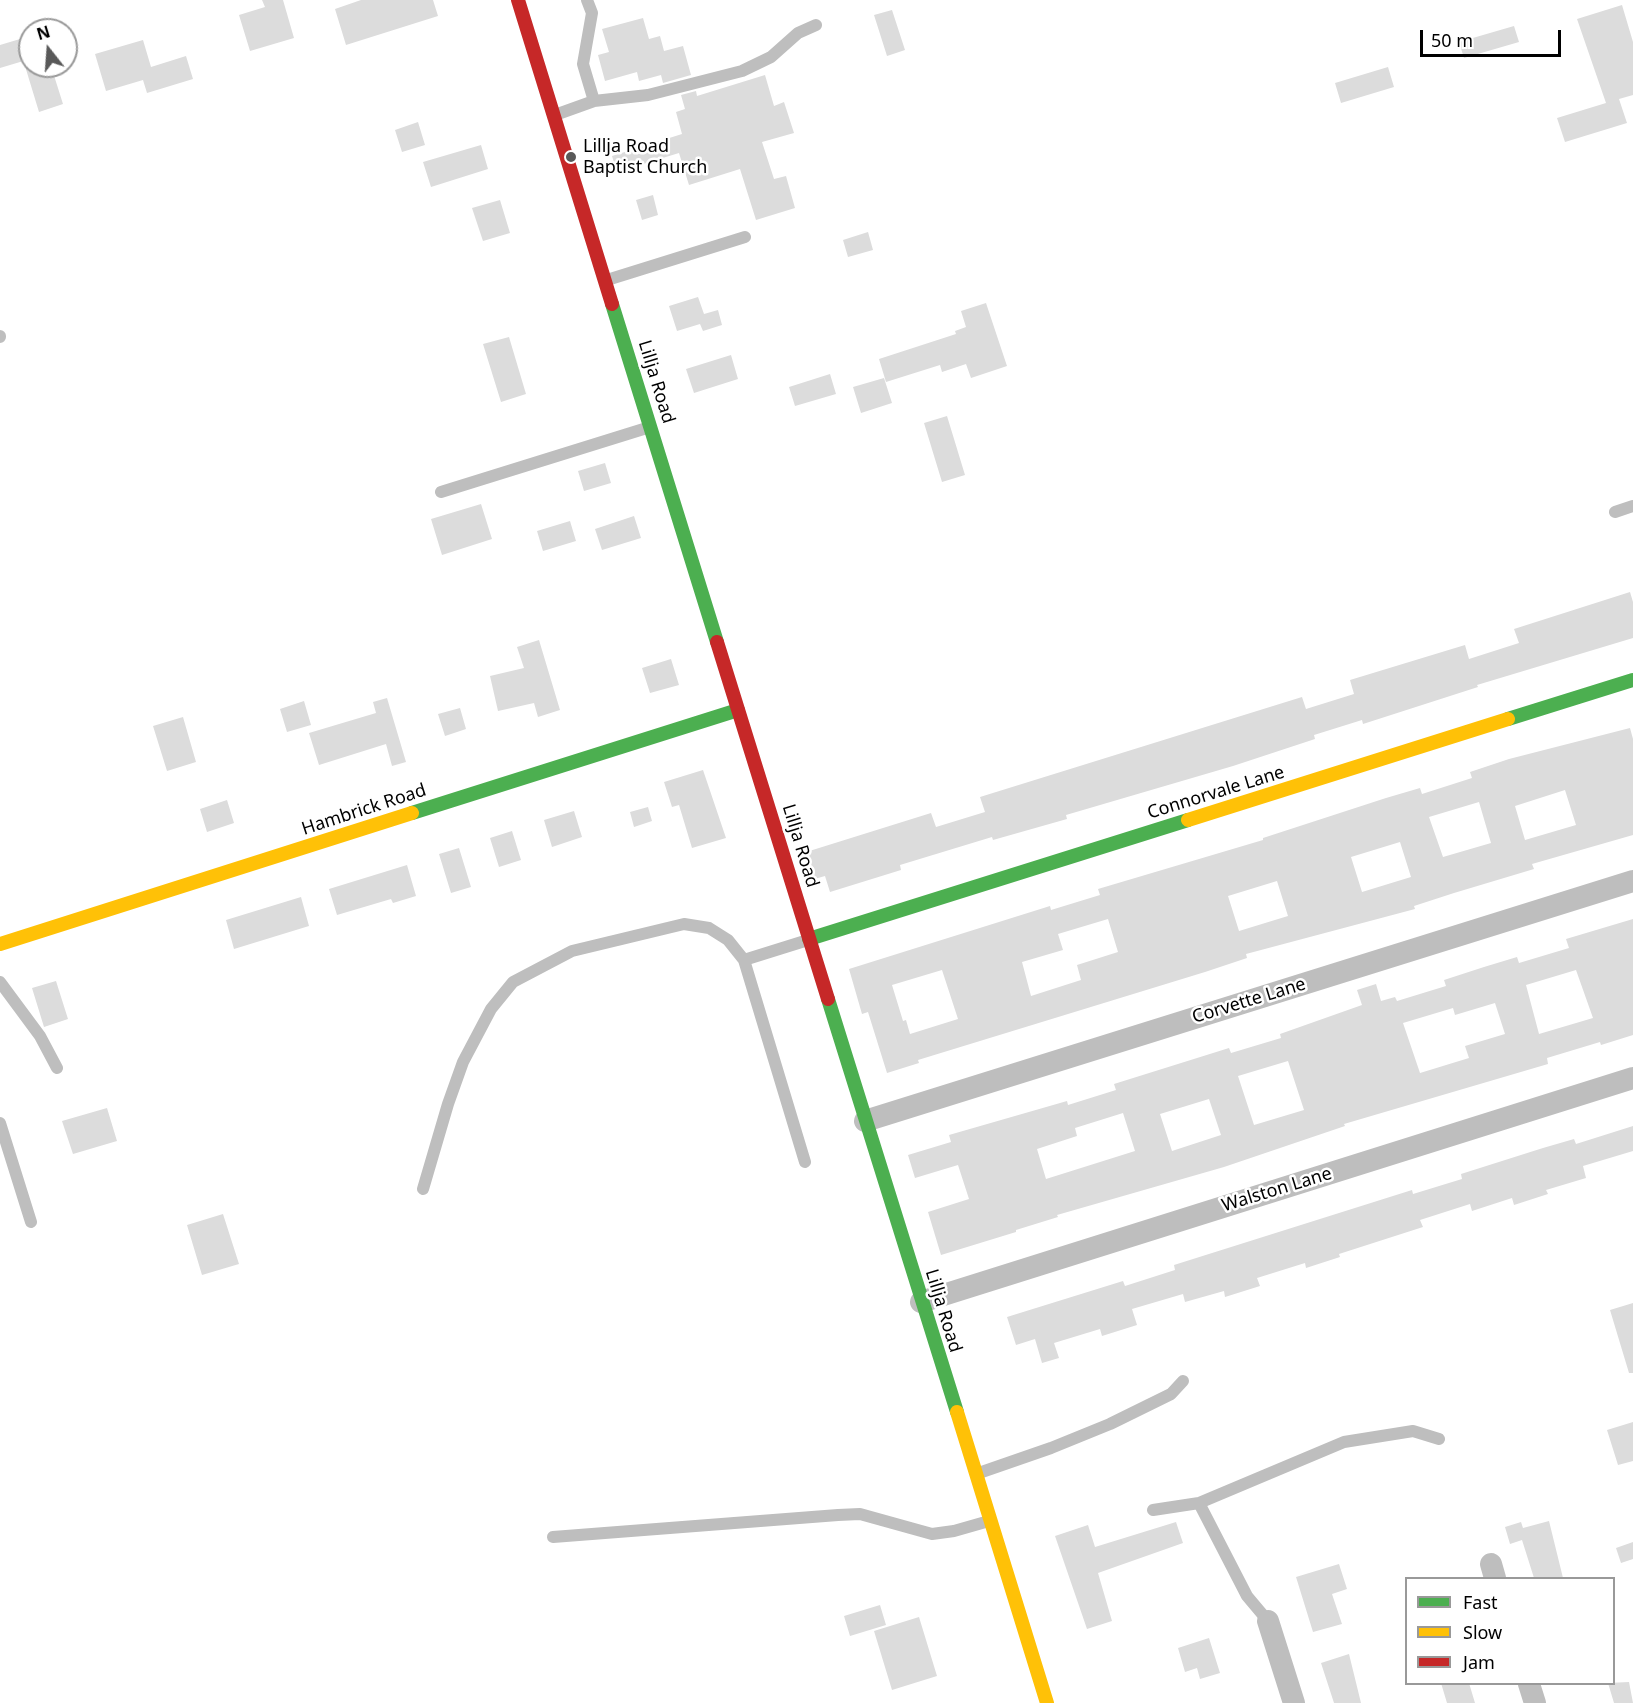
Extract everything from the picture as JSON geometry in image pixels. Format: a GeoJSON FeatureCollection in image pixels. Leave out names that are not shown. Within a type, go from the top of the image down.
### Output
{"type":"FeatureCollection","features":[{"type":"Feature","properties":{"kind":"street","name":"Lillja Road"},"geometry":{"type":"LineString","coordinates":[[518,0],[1047,1703]]}},
{"type":"Feature","properties":{"kind":"street","name":"Connorvale Lane"},"geometry":{"type":"LineString","coordinates":[[810,939],[1633,680]]}},
{"type":"Feature","properties":{"kind":"street","name":"Hambrick Road"},"geometry":{"type":"LineString","coordinates":[[0,944],[738,710]]}},
{"type":"Feature","properties":{"kind":"street","name":"Corvette Lane"},"geometry":{"type":"LineString","coordinates":[[865,1121],[1633,880]]}},
{"type":"Feature","properties":{"kind":"street","name":"Walston Lane"},"geometry":{"type":"LineString","coordinates":[[921,1302],[1633,1078]]}},
{"type":"Feature","properties":{"kind":"street"},"geometry":{"type":"LineString","coordinates":[[1268,1621],[1294,1703]]}},
{"type":"Feature","properties":{"kind":"street"},"geometry":{"type":"LineString","coordinates":[[1529,1685],[1535,1703]]}},
{"type":"Feature","properties":{"kind":"lane"},"geometry":{"type":"LineString","coordinates":[[588,0],[592,13],[583,64],[594,101]]}},
{"type":"Feature","properties":{"kind":"lane"},"geometry":{"type":"LineString","coordinates":[[554,116],[594,101],[648,95],[742,71],[771,57],[798,33],[816,25]]}},
{"type":"Feature","properties":{"kind":"lane"},"geometry":{"type":"LineString","coordinates":[[606,281],[745,237]]}},
{"type":"Feature","properties":{"kind":"lane"},"geometry":{"type":"LineString","coordinates":[[441,492],[651,427]]}},
{"type":"Feature","properties":{"kind":"lane"},"geometry":{"type":"LineString","coordinates":[[1614,512],[1633,506]]}},
{"type":"Feature","properties":{"kind":"lane"},"geometry":{"type":"LineString","coordinates":[[423,1189],[447,1104],[463,1062],[491,1009],[513,982],[572,951],[684,924],[709,928],[728,940],[744,960],[805,1162]]}},
{"type":"Feature","properties":{"kind":"lane"},"geometry":{"type":"LineString","coordinates":[[744,960],[810,939]]}},
{"type":"Feature","properties":{"kind":"lane"},"geometry":{"type":"LineString","coordinates":[[0,982],[40,1036],[57,1068]]}},
{"type":"Feature","properties":{"kind":"lane"},"geometry":{"type":"LineString","coordinates":[[0,1123],[31,1222]]}},
{"type":"Feature","properties":{"kind":"lane"},"geometry":{"type":"LineString","coordinates":[[975,1474],[1051,1448],[1110,1424],[1171,1394],[1183,1381]]}},
{"type":"Feature","properties":{"kind":"lane"},"geometry":{"type":"LineString","coordinates":[[1153,1510],[1199,1503],[1344,1442],[1413,1431],[1439,1438]]}},
{"type":"Feature","properties":{"kind":"lane"},"geometry":{"type":"LineString","coordinates":[[1199,1503],[1247,1596],[1268,1621]]}},
{"type":"Feature","properties":{"kind":"lane"},"geometry":{"type":"LineString","coordinates":[[553,1537],[860,1514],[932,1534],[954,1531],[990,1520]]}},
{"type":"Feature","properties":{"kind":"building"},"geometry":{"type":"Polygon","coordinates":[[[262,0],[283,0],[294,38],[250,51],[239,15],[265,7],[262,0]]]}},
{"type":"Feature","properties":{"kind":"building"},"geometry":{"type":"Polygon","coordinates":[[[361,0],[433,0],[438,16],[346,45],[335,9],[361,0]]]}},
{"type":"Feature","properties":{"kind":"building"},"geometry":{"type":"Polygon","coordinates":[[[1622,5],[1633,42],[1633,95],[1619,99],[1627,123],[1565,142],[1557,118],[1606,103],[1577,19],[1622,5]]]}},
{"type":"Feature","properties":{"kind":"building"},"geometry":{"type":"Polygon","coordinates":[[[892,10],[905,50],[887,56],[874,15],[892,10]]]}},
{"type":"Feature","properties":{"kind":"building"},"geometry":{"type":"Polygon","coordinates":[[[643,18],[649,39],[660,36],[664,51],[683,46],[691,75],[663,83],[661,75],[639,81],[637,72],[605,81],[598,55],[609,52],[602,29],[643,18]]]}},
{"type":"Feature","properties":{"kind":"building"},"geometry":{"type":"Polygon","coordinates":[[[1514,26],[1519,42],[1464,58],[1459,42],[1514,26]]]}},
{"type":"Feature","properties":{"kind":"building"},"geometry":{"type":"Polygon","coordinates":[[[18,40],[18,63],[0,68],[0,45],[18,40]]]}},
{"type":"Feature","properties":{"kind":"building"},"geometry":{"type":"Polygon","coordinates":[[[143,40],[151,67],[186,56],[193,79],[147,93],[143,80],[106,91],[95,54],[143,40]]]}},
{"type":"Feature","properties":{"kind":"building"},"geometry":{"type":"Polygon","coordinates":[[[1388,67],[1394,87],[1341,103],[1335,83],[1388,67]]]}},
{"type":"Feature","properties":{"kind":"building"},"geometry":{"type":"Polygon","coordinates":[[[765,75],[774,106],[784,102],[794,133],[762,142],[774,179],[786,176],[795,208],[756,220],[740,169],[689,185],[679,153],[617,172],[612,156],[682,134],[676,112],[685,109],[681,95],[696,91],[697,96],[765,75]]]}},
{"type":"Feature","properties":{"kind":"building"},"geometry":{"type":"Polygon","coordinates":[[[29,78],[55,78],[63,104],[39,112],[29,78]]]}},
{"type":"Feature","properties":{"kind":"building"},"geometry":{"type":"Polygon","coordinates":[[[418,122],[425,145],[402,152],[395,130],[418,122]]]}},
{"type":"Feature","properties":{"kind":"building"},"geometry":{"type":"Polygon","coordinates":[[[481,145],[488,169],[431,187],[423,162],[481,145]]]}},
{"type":"Feature","properties":{"kind":"building"},"geometry":{"type":"Polygon","coordinates":[[[653,195],[658,215],[642,220],[636,200],[653,195]]]}},
{"type":"Feature","properties":{"kind":"building"},"geometry":{"type":"Polygon","coordinates":[[[500,200],[510,233],[483,241],[472,208],[500,200]]]}},
{"type":"Feature","properties":{"kind":"building"},"geometry":{"type":"Polygon","coordinates":[[[868,232],[873,250],[848,257],[843,240],[868,232]]]}},
{"type":"Feature","properties":{"kind":"building"},"geometry":{"type":"Polygon","coordinates":[[[698,297],[704,314],[718,310],[722,325],[703,331],[700,324],[677,331],[669,306],[698,297]]]}},
{"type":"Feature","properties":{"kind":"building"},"geometry":{"type":"Polygon","coordinates":[[[986,303],[1007,366],[971,378],[966,364],[942,372],[940,365],[886,382],[879,359],[956,334],[955,331],[966,327],[961,311],[986,303]]]}},
{"type":"Feature","properties":{"kind":"building"},"geometry":{"type":"Polygon","coordinates":[[[509,337],[526,394],[501,402],[483,344],[509,337]]]}},
{"type":"Feature","properties":{"kind":"building"},"geometry":{"type":"Polygon","coordinates":[[[731,355],[738,379],[694,393],[686,369],[731,355]]]}},
{"type":"Feature","properties":{"kind":"building"},"geometry":{"type":"Polygon","coordinates":[[[830,374],[836,394],[795,406],[789,387],[830,374]]]}},
{"type":"Feature","properties":{"kind":"building"},"geometry":{"type":"Polygon","coordinates":[[[884,378],[892,403],[861,413],[853,387],[884,378]]]}},
{"type":"Feature","properties":{"kind":"building"},"geometry":{"type":"Polygon","coordinates":[[[947,416],[965,475],[942,482],[924,423],[947,416]]]}},
{"type":"Feature","properties":{"kind":"building"},"geometry":{"type":"Polygon","coordinates":[[[605,463],[611,483],[584,491],[578,471],[605,463]]]}},
{"type":"Feature","properties":{"kind":"building"},"geometry":{"type":"Polygon","coordinates":[[[481,504],[492,539],[442,555],[431,519],[481,504]]]}},
{"type":"Feature","properties":{"kind":"building"},"geometry":{"type":"Polygon","coordinates":[[[634,516],[641,538],[602,550],[595,529],[634,516]]]}},
{"type":"Feature","properties":{"kind":"building"},"geometry":{"type":"Polygon","coordinates":[[[570,521],[576,541],[543,551],[537,531],[570,521]]]}},
{"type":"Feature","properties":{"kind":"building"},"geometry":{"type":"Polygon","coordinates":[[[1630,592],[1633,602],[1633,638],[1477,685],[1478,687],[1363,724],[1362,720],[1314,735],[1315,739],[1233,766],[1066,815],[1067,819],[993,840],[992,837],[900,865],[901,870],[830,892],[825,876],[811,880],[803,853],[931,813],[936,827],[985,812],[980,797],[1302,697],[1306,709],[1354,694],[1350,680],[1465,645],[1469,659],[1519,643],[1514,629],[1630,592]]]}},
{"type":"Feature","properties":{"kind":"building"},"geometry":{"type":"Polygon","coordinates":[[[539,640],[560,710],[538,717],[534,703],[498,711],[490,676],[524,668],[517,647],[539,640]]]}},
{"type":"Feature","properties":{"kind":"building"},"geometry":{"type":"Polygon","coordinates":[[[671,659],[679,685],[650,693],[642,668],[671,659]]]}},
{"type":"Feature","properties":{"kind":"building"},"geometry":{"type":"Polygon","coordinates":[[[387,698],[406,762],[392,766],[386,744],[319,765],[309,733],[376,713],[373,702],[387,698]]]}},
{"type":"Feature","properties":{"kind":"building"},"geometry":{"type":"Polygon","coordinates":[[[304,701],[311,725],[287,732],[280,709],[304,701]]]}},
{"type":"Feature","properties":{"kind":"building"},"geometry":{"type":"Polygon","coordinates":[[[460,708],[466,729],[445,736],[438,714],[460,708]]]}},
{"type":"Feature","properties":{"kind":"building"},"geometry":{"type":"Polygon","coordinates":[[[183,717],[196,762],[167,771],[153,726],[183,717]]]}},
{"type":"Feature","properties":{"kind":"building"},"geometry":{"type":"Polygon","coordinates":[[[1630,728],[1633,739],[1633,835],[1532,864],[1534,869],[1414,906],[1415,909],[1246,954],[1247,958],[1205,972],[918,1060],[919,1063],[887,1073],[868,1012],[862,1014],[849,969],[1050,906],[1051,910],[1100,895],[1098,889],[1263,840],[1263,838],[1386,798],[1420,788],[1422,794],[1472,778],[1470,772],[1509,759],[1630,728]],[[1565,790],[1515,806],[1525,840],[1576,825],[1565,790]],[[1479,802],[1429,817],[1443,857],[1491,843],[1479,802]],[[1400,842],[1351,857],[1362,892],[1411,877],[1400,842]],[[1277,881],[1228,896],[1239,931],[1288,916],[1277,881]],[[1108,919],[1058,934],[1063,950],[1022,962],[1031,996],[1081,980],[1077,965],[1118,952],[1108,919]],[[942,970],[892,985],[903,1021],[906,1020],[910,1034],[958,1019],[942,970]]]}},
{"type":"Feature","properties":{"kind":"building"},"geometry":{"type":"Polygon","coordinates":[[[703,770],[726,838],[692,848],[679,805],[672,807],[664,782],[703,770]]]}},
{"type":"Feature","properties":{"kind":"building"},"geometry":{"type":"Polygon","coordinates":[[[227,800],[234,823],[207,832],[200,809],[227,800]]]}},
{"type":"Feature","properties":{"kind":"building"},"geometry":{"type":"Polygon","coordinates":[[[648,807],[652,821],[634,827],[630,812],[648,807]]]}},
{"type":"Feature","properties":{"kind":"building"},"geometry":{"type":"Polygon","coordinates":[[[574,811],[582,837],[552,847],[544,820],[574,811]]]}},
{"type":"Feature","properties":{"kind":"building"},"geometry":{"type":"Polygon","coordinates":[[[512,831],[521,860],[499,867],[490,838],[512,831]]]}},
{"type":"Feature","properties":{"kind":"building"},"geometry":{"type":"Polygon","coordinates":[[[459,848],[471,887],[451,893],[439,854],[459,848]]]}},
{"type":"Feature","properties":{"kind":"building"},"geometry":{"type":"Polygon","coordinates":[[[407,865],[416,896],[393,903],[391,899],[337,915],[329,889],[407,865]]]}},
{"type":"Feature","properties":{"kind":"building"},"geometry":{"type":"Polygon","coordinates":[[[301,897],[309,926],[234,949],[226,920],[301,897]]]}},
{"type":"Feature","properties":{"kind":"building"},"geometry":{"type":"Polygon","coordinates":[[[1633,919],[1633,1035],[1547,1058],[1548,1064],[1344,1124],[1345,1126],[1224,1167],[1057,1215],[1058,1217],[1016,1230],[1016,1232],[941,1255],[928,1212],[969,1199],[958,1165],[915,1178],[908,1155],[951,1142],[949,1135],[1067,1101],[1068,1105],[1116,1090],[1114,1084],[1229,1048],[1231,1053],[1281,1038],[1280,1034],[1362,1005],[1357,990],[1376,984],[1381,1001],[1395,997],[1397,1001],[1446,986],[1444,980],[1484,967],[1517,957],[1519,963],[1569,948],[1566,939],[1633,919]],[[1576,970],[1526,985],[1539,1034],[1593,1018],[1576,970]],[[1495,1003],[1455,1015],[1453,1008],[1403,1023],[1420,1073],[1469,1058],[1465,1046],[1505,1034],[1495,1003]],[[1288,1061],[1238,1076],[1254,1125],[1304,1110],[1288,1061]],[[1209,1099],[1160,1114],[1172,1151],[1221,1135],[1209,1099]],[[1123,1113],[1075,1128],[1077,1136],[1037,1149],[1046,1179],[1135,1151],[1123,1113]]]}},
{"type":"Feature","properties":{"kind":"building"},"geometry":{"type":"Polygon","coordinates":[[[56,981],[68,1019],[44,1027],[32,988],[56,981]]]}},
{"type":"Feature","properties":{"kind":"building"},"geometry":{"type":"Polygon","coordinates":[[[107,1108],[117,1141],[73,1154],[62,1121],[107,1108]]]}},
{"type":"Feature","properties":{"kind":"building"},"geometry":{"type":"Polygon","coordinates":[[[1633,1126],[1633,1151],[1583,1166],[1586,1178],[1546,1190],[1548,1194],[1514,1205],[1512,1198],[1472,1211],[1470,1204],[1420,1220],[1423,1227],[1339,1254],[1340,1257],[1306,1268],[1305,1263],[1257,1278],[1260,1286],[1225,1297],[1224,1291],[1185,1302],[1183,1294],[1132,1309],[1137,1325],[1102,1336],[1100,1329],[1054,1343],[1059,1358],[1042,1363],[1035,1339],[1016,1345],[1007,1317],[1123,1281],[1125,1286],[1175,1270],[1174,1265],[1412,1190],[1413,1194],[1462,1179],[1461,1174],[1543,1148],[1574,1139],[1576,1144],[1633,1126]]]}},
{"type":"Feature","properties":{"kind":"building"},"geometry":{"type":"Polygon","coordinates":[[[223,1214],[239,1264],[202,1275],[187,1225],[223,1214]]]}},
{"type":"Feature","properties":{"kind":"building"},"geometry":{"type":"Polygon","coordinates":[[[1633,1303],[1633,1373],[1629,1373],[1610,1310],[1633,1303]]]}},
{"type":"Feature","properties":{"kind":"building"},"geometry":{"type":"Polygon","coordinates":[[[1633,1422],[1633,1461],[1618,1465],[1607,1430],[1633,1422]]]}},
{"type":"Feature","properties":{"kind":"building"},"geometry":{"type":"Polygon","coordinates":[[[1549,1521],[1563,1577],[1534,1577],[1522,1540],[1510,1544],[1505,1527],[1521,1522],[1523,1528],[1549,1521]]]}},
{"type":"Feature","properties":{"kind":"building"},"geometry":{"type":"Polygon","coordinates":[[[1176,1522],[1183,1543],[1098,1573],[1112,1621],[1087,1629],[1055,1536],[1088,1525],[1095,1547],[1176,1522]]]}},
{"type":"Feature","properties":{"kind":"building"},"geometry":{"type":"Polygon","coordinates":[[[1633,1542],[1633,1559],[1621,1563],[1616,1548],[1633,1542]]]}},
{"type":"Feature","properties":{"kind":"building"},"geometry":{"type":"Polygon","coordinates":[[[1339,1564],[1347,1589],[1332,1594],[1342,1624],[1313,1632],[1296,1577],[1339,1564]]]}},
{"type":"Feature","properties":{"kind":"building"},"geometry":{"type":"Polygon","coordinates":[[[880,1605],[886,1625],[850,1636],[844,1616],[880,1605]]]}},
{"type":"Feature","properties":{"kind":"building"},"geometry":{"type":"Polygon","coordinates":[[[919,1617],[937,1676],[892,1690],[874,1631],[919,1617]]]}},
{"type":"Feature","properties":{"kind":"building"},"geometry":{"type":"Polygon","coordinates":[[[1209,1638],[1220,1673],[1200,1679],[1197,1668],[1185,1672],[1178,1648],[1209,1638]]]}},
{"type":"Feature","properties":{"kind":"building"},"geometry":{"type":"Polygon","coordinates":[[[1349,1654],[1361,1703],[1334,1703],[1321,1663],[1349,1654]]]}},
{"type":"Feature","properties":{"kind":"building"},"geometry":{"type":"Polygon","coordinates":[[[1629,1682],[1633,1703],[1614,1703],[1609,1685],[1615,1685],[1615,1683],[1629,1682]]]}},
{"type":"Feature","properties":{"kind":"building"},"geometry":{"type":"Polygon","coordinates":[[[1442,1685],[1470,1685],[1475,1703],[1447,1703],[1442,1685]]]}},
{"type":"Feature","properties":{"kind":"traffic: fast"},"geometry":{"type":"LineString","coordinates":[[612,304],[717,642]]}},
{"type":"Feature","properties":{"kind":"traffic: fast"},"geometry":{"type":"LineString","coordinates":[[1508,719],[1633,680]]}},
{"type":"Feature","properties":{"kind":"traffic: fast"},"geometry":{"type":"LineString","coordinates":[[412,813],[738,710]]}},
{"type":"Feature","properties":{"kind":"traffic: fast"},"geometry":{"type":"LineString","coordinates":[[809,939],[1188,820]]}},
{"type":"Feature","properties":{"kind":"traffic: fast"},"geometry":{"type":"LineString","coordinates":[[828,999],[957,1412]]}},
{"type":"Feature","properties":{"kind":"traffic: slow"},"geometry":{"type":"LineString","coordinates":[[1188,820],[1508,719]]}},
{"type":"Feature","properties":{"kind":"traffic: slow"},"geometry":{"type":"LineString","coordinates":[[0,944],[412,813]]}},
{"type":"Feature","properties":{"kind":"traffic: slow"},"geometry":{"type":"LineString","coordinates":[[957,1412],[1047,1703]]}},
{"type":"Feature","properties":{"kind":"traffic: jam"},"geometry":{"type":"LineString","coordinates":[[518,0],[612,304]]}},
{"type":"Feature","properties":{"kind":"traffic: jam"},"geometry":{"type":"LineString","coordinates":[[717,642],[828,999]]}},
{"type":"Feature","properties":{"kind":"place","name":"Lillja Road Baptist Church"},"geometry":{"type":"Point","coordinates":[571,157]}}]}
